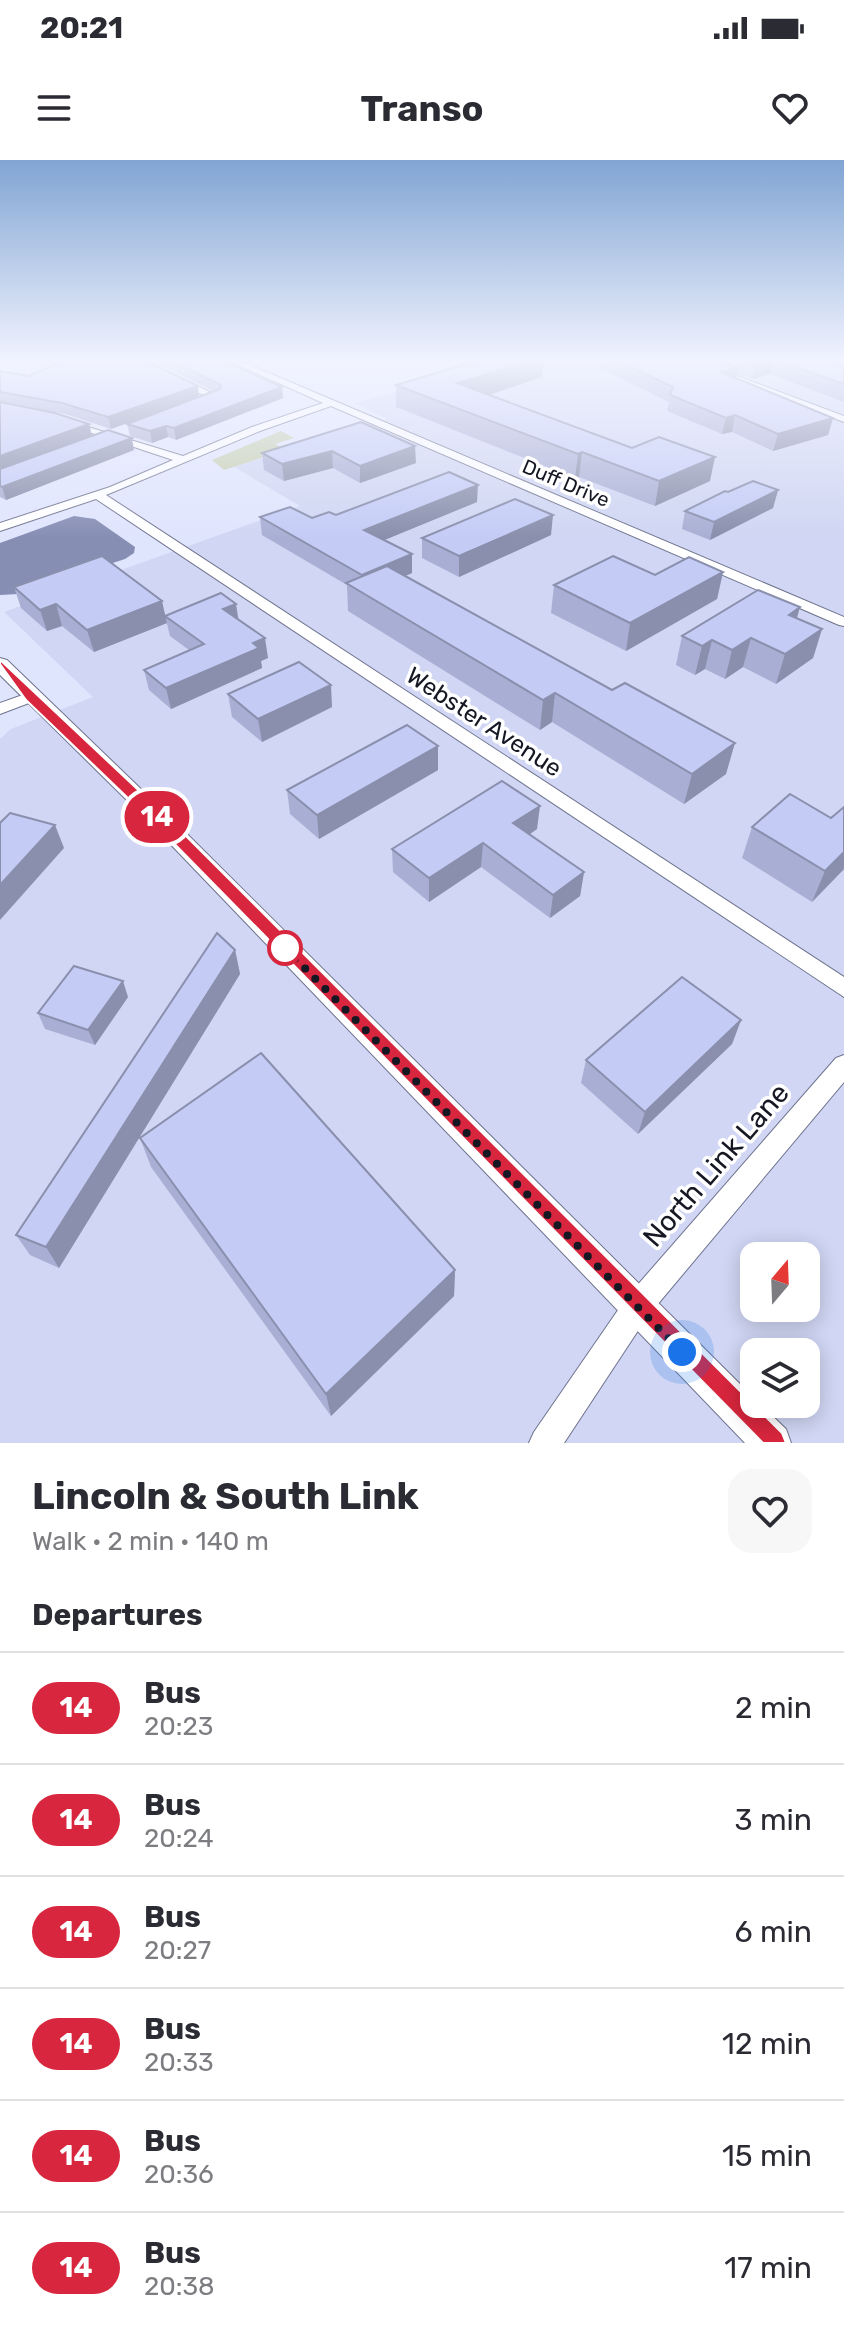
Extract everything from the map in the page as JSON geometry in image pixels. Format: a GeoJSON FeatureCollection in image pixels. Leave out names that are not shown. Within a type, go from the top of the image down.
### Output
{"type":"FeatureCollection","features":[{"type":"Feature","properties":{"kind":"street"},"geometry":{"type":"LineString","coordinates":[[61,419],[181,459]]}},
{"type":"Feature","properties":{"kind":"street"},"geometry":{"type":"LineString","coordinates":[[0,527],[98,495],[181,459],[288,419]]}},
{"type":"Feature","properties":{"kind":"street","name":"Duff Drive"},"geometry":{"type":"LineString","coordinates":[[368,419],[844,622]]}},
{"type":"Feature","properties":{"kind":"street"},"geometry":{"type":"LineString","coordinates":[[89,445],[128,430]]}},
{"type":"Feature","properties":{"kind":"street"},"geometry":{"type":"LineString","coordinates":[[0,517],[121,483]]}},
{"type":"Feature","properties":{"kind":"street","name":"Webster Avenue"},"geometry":{"type":"LineString","coordinates":[[98,495],[844,988]]}},
{"type":"Feature","properties":{"kind":"street"},"geometry":{"type":"LineString","coordinates":[[0,664],[161,821],[772,1443]]}},
{"type":"Feature","properties":{"kind":"street"},"geometry":{"type":"LineString","coordinates":[[0,709],[31,697]]}},
{"type":"Feature","properties":{"kind":"street","name":"North Link Lane"},"geometry":{"type":"LineString","coordinates":[[545,1443],[637,1307],[844,1065]]}},
{"type":"Feature","properties":{"kind":"shaded area"},"geometry":{"type":"Polygon","coordinates":[[[387,419],[844,419],[844,1443],[0,1443],[0,739],[11,729],[93,697],[4,612],[300,506],[234,467],[387,419]]]}},
{"type":"Feature","properties":{"kind":"shaded area"},"geometry":{"type":"Polygon","coordinates":[[[74,516],[95,519],[135,547],[134,553],[125,559],[18,594],[0,595],[0,543],[74,516]]]}},
{"type":"Feature","properties":{"kind":"green space"},"geometry":{"type":"Polygon","coordinates":[[[281,431],[294,438],[275,444],[286,450],[224,470],[212,460],[281,431]]]}},
{"type":"Feature","properties":{"kind":"building"},"geometry":{"type":"Polygon","coordinates":[[[0,419],[73,419],[89,424],[0,456],[0,419]]]}},
{"type":"Feature","properties":{"kind":"building"},"geometry":{"type":"Polygon","coordinates":[[[141,419],[198,419],[174,428],[166,426],[150,431],[127,424],[141,419]]]}},
{"type":"Feature","properties":{"kind":"building"},"geometry":{"type":"Polygon","coordinates":[[[485,419],[554,419],[632,448],[659,437],[715,457],[659,481],[582,452],[578,454],[485,419]]]}},
{"type":"Feature","properties":{"kind":"building"},"geometry":{"type":"Polygon","coordinates":[[[744,419],[830,419],[778,434],[744,419]]]}},
{"type":"Feature","properties":{"kind":"building"},"geometry":{"type":"Polygon","coordinates":[[[361,422],[415,446],[360,466],[332,451],[282,464],[262,453],[361,422]]]}},
{"type":"Feature","properties":{"kind":"building"},"geometry":{"type":"Polygon","coordinates":[[[108,430],[132,438],[0,486],[0,469],[108,430]]]}},
{"type":"Feature","properties":{"kind":"building"},"geometry":{"type":"Polygon","coordinates":[[[449,472],[478,485],[364,530],[412,554],[362,575],[260,517],[290,507],[312,518],[329,512],[336,515],[449,472]]]}},
{"type":"Feature","properties":{"kind":"building"},"geometry":{"type":"Polygon","coordinates":[[[753,481],[778,490],[714,522],[685,511],[725,491],[753,481]]]}},
{"type":"Feature","properties":{"kind":"building"},"geometry":{"type":"Polygon","coordinates":[[[515,499],[553,515],[459,556],[422,538],[515,499]]]}},
{"type":"Feature","properties":{"kind":"building"},"geometry":{"type":"Polygon","coordinates":[[[102,556],[162,601],[87,630],[56,604],[40,610],[14,587],[102,556]]]}},
{"type":"Feature","properties":{"kind":"building"},"geometry":{"type":"Polygon","coordinates":[[[613,556],[655,575],[689,557],[723,572],[630,623],[554,585],[613,556]]]}},
{"type":"Feature","properties":{"kind":"building"},"geometry":{"type":"Polygon","coordinates":[[[387,566],[612,690],[625,683],[735,743],[692,774],[555,693],[543,700],[346,583],[387,566]]]}},
{"type":"Feature","properties":{"kind":"building"},"geometry":{"type":"Polygon","coordinates":[[[758,590],[800,607],[789,615],[822,629],[785,654],[751,638],[732,650],[712,640],[702,646],[682,636],[758,590]]]}},
{"type":"Feature","properties":{"kind":"building"},"geometry":{"type":"Polygon","coordinates":[[[221,593],[236,604],[223,609],[265,638],[253,643],[259,648],[166,688],[144,670],[204,644],[165,616],[221,593]]]}},
{"type":"Feature","properties":{"kind":"building"},"geometry":{"type":"Polygon","coordinates":[[[299,662],[331,685],[258,719],[228,694],[299,662]]]}},
{"type":"Feature","properties":{"kind":"building"},"geometry":{"type":"Polygon","coordinates":[[[407,725],[438,746],[317,815],[287,790],[407,725]]]}},
{"type":"Feature","properties":{"kind":"building"},"geometry":{"type":"Polygon","coordinates":[[[502,781],[540,806],[513,823],[584,872],[553,895],[483,843],[429,878],[392,849],[502,781]]]}},
{"type":"Feature","properties":{"kind":"building"},"geometry":{"type":"Polygon","coordinates":[[[790,794],[831,818],[844,807],[844,852],[825,871],[752,827],[790,794]]]}},
{"type":"Feature","properties":{"kind":"building"},"geometry":{"type":"Polygon","coordinates":[[[10,813],[55,825],[0,885],[0,823],[10,813]]]}},
{"type":"Feature","properties":{"kind":"building"},"geometry":{"type":"Polygon","coordinates":[[[217,933],[235,950],[46,1247],[16,1235],[217,933]]]}},
{"type":"Feature","properties":{"kind":"building"},"geometry":{"type":"Polygon","coordinates":[[[74,966],[123,981],[88,1030],[38,1013],[74,966]]]}},
{"type":"Feature","properties":{"kind":"building"},"geometry":{"type":"Polygon","coordinates":[[[682,977],[741,1020],[645,1112],[586,1060],[682,977]]]}},
{"type":"Feature","properties":{"kind":"building"},"geometry":{"type":"Polygon","coordinates":[[[261,1053],[455,1270],[326,1394],[140,1138],[261,1053]]]}},
{"type":"Feature","properties":{"kind":"bus line","name":"14"},"geometry":{"type":"LineString","coordinates":[[0,664],[161,821],[772,1443]]}},
{"type":"Feature","properties":{"kind":"route"},"geometry":{"type":"LineString","coordinates":[[285,948],[682,1352]]}}]}
